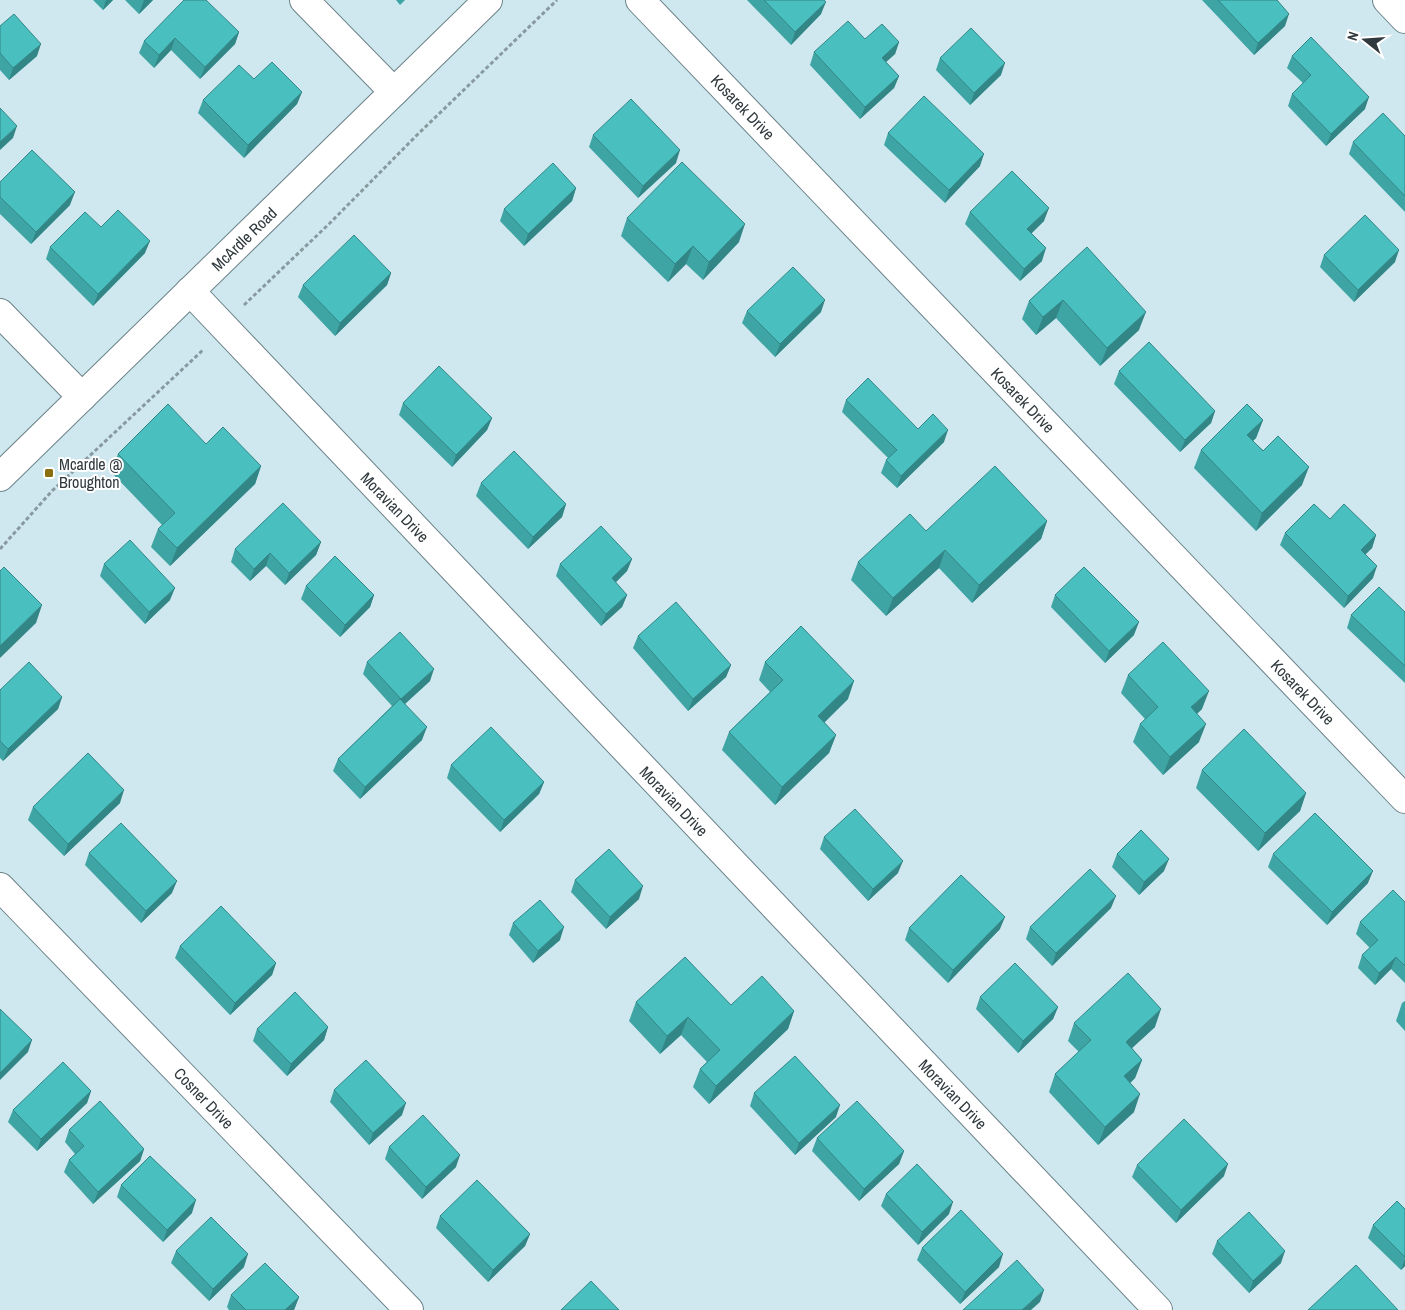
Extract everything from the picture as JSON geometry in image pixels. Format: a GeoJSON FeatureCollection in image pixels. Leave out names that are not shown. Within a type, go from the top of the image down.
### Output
{"type":"FeatureCollection","features":[{"type":"Feature","properties":{"kind":"street"},"geometry":{"type":"LineString","coordinates":[[304,0],[394,92]]}},
{"type":"Feature","properties":{"kind":"street","name":"McArdle Road"},"geometry":{"type":"LineString","coordinates":[[0,477],[488,0]]}},
{"type":"Feature","properties":{"kind":"street","name":"Kosarek Drive"},"geometry":{"type":"LineString","coordinates":[[640,0],[1405,799]]}},
{"type":"Feature","properties":{"kind":"street"},"geometry":{"type":"LineString","coordinates":[[1387,0],[1405,18]]}},
{"type":"Feature","properties":{"kind":"street","name":"Moravian Drive"},"geometry":{"type":"LineString","coordinates":[[190,291],[1158,1310]]}},
{"type":"Feature","properties":{"kind":"street"},"geometry":{"type":"LineString","coordinates":[[0,313],[82,397]]}},
{"type":"Feature","properties":{"kind":"street","name":"Cosner Drive"},"geometry":{"type":"LineString","coordinates":[[0,887],[409,1310]]}},
{"type":"Feature","properties":{"kind":"path"},"geometry":{"type":"LineString","coordinates":[[0,549],[52,491],[196,358],[223,326],[269,280],[330,224],[416,136],[557,0]]}},
{"type":"Feature","properties":{"kind":"building"},"geometry":{"type":"Polygon","coordinates":[[[184,0],[206,0],[239,32],[205,67],[175,38],[159,55],[144,41],[184,0]]]}},
{"type":"Feature","properties":{"kind":"building"},"geometry":{"type":"Polygon","coordinates":[[[764,0],[824,0],[826,2],[795,32],[764,0]]]}},
{"type":"Feature","properties":{"kind":"building"},"geometry":{"type":"Polygon","coordinates":[[[1218,0],[1277,0],[1289,14],[1258,43],[1218,0]]]}},
{"type":"Feature","properties":{"kind":"building"},"geometry":{"type":"Polygon","coordinates":[[[14,14],[41,44],[13,68],[0,53],[0,26],[14,14]]]}},
{"type":"Feature","properties":{"kind":"building"},"geometry":{"type":"Polygon","coordinates":[[[848,21],[865,39],[882,24],[899,42],[882,58],[899,76],[865,107],[814,52],[848,21]]]}},
{"type":"Feature","properties":{"kind":"building"},"geometry":{"type":"Polygon","coordinates":[[[971,28],[1005,63],[974,93],[940,58],[971,28]]]}},
{"type":"Feature","properties":{"kind":"building"},"geometry":{"type":"Polygon","coordinates":[[[1311,37],[1369,97],[1331,134],[1292,94],[1311,75],[1292,56],[1311,37]]]}},
{"type":"Feature","properties":{"kind":"building"},"geometry":{"type":"Polygon","coordinates":[[[272,62],[302,92],[248,145],[203,100],[239,65],[254,79],[272,62]]]}},
{"type":"Feature","properties":{"kind":"building"},"geometry":{"type":"Polygon","coordinates":[[[924,96],[984,154],[949,190],[888,133],[924,96]]]}},
{"type":"Feature","properties":{"kind":"building"},"geometry":{"type":"Polygon","coordinates":[[[631,99],[680,150],[643,186],[593,135],[631,99]]]}},
{"type":"Feature","properties":{"kind":"building"},"geometry":{"type":"Polygon","coordinates":[[[0,108],[17,126],[0,142],[0,108]]]}},
{"type":"Feature","properties":{"kind":"building"},"geometry":{"type":"Polygon","coordinates":[[[1383,113],[1405,136],[1405,196],[1353,142],[1383,113]]]}},
{"type":"Feature","properties":{"kind":"building"},"geometry":{"type":"Polygon","coordinates":[[[32,150],[75,192],[36,232],[0,197],[0,182],[32,150]]]}},
{"type":"Feature","properties":{"kind":"building"},"geometry":{"type":"Polygon","coordinates":[[[682,162],[745,224],[709,262],[693,246],[675,264],[627,218],[682,162]]]}},
{"type":"Feature","properties":{"kind":"building"},"geometry":{"type":"Polygon","coordinates":[[[553,163],[576,188],[528,234],[504,209],[553,163]]]}},
{"type":"Feature","properties":{"kind":"building"},"geometry":{"type":"Polygon","coordinates":[[[1012,171],[1049,208],[1027,229],[1046,248],[1024,269],[970,212],[1012,171]]]}},
{"type":"Feature","properties":{"kind":"building"},"geometry":{"type":"Polygon","coordinates":[[[118,210],[150,241],[98,294],[50,247],[85,212],[101,227],[118,210]]]}},
{"type":"Feature","properties":{"kind":"building"},"geometry":{"type":"Polygon","coordinates":[[[1365,215],[1399,250],[1358,290],[1324,255],[1365,215]]]}},
{"type":"Feature","properties":{"kind":"building"},"geometry":{"type":"Polygon","coordinates":[[[354,235],[391,273],[340,323],[303,285],[354,235]]]}},
{"type":"Feature","properties":{"kind":"building"},"geometry":{"type":"Polygon","coordinates":[[[1087,247],[1146,312],[1107,348],[1063,300],[1043,317],[1029,301],[1087,247]]]}},
{"type":"Feature","properties":{"kind":"building"},"geometry":{"type":"Polygon","coordinates":[[[793,267],[825,300],[780,344],[747,311],[793,267]]]}},
{"type":"Feature","properties":{"kind":"building"},"geometry":{"type":"Polygon","coordinates":[[[1149,342],[1215,411],[1185,440],[1119,371],[1149,342]]]}},
{"type":"Feature","properties":{"kind":"building"},"geometry":{"type":"Polygon","coordinates":[[[439,366],[492,418],[456,455],[403,403],[439,366]]]}},
{"type":"Feature","properties":{"kind":"building"},"geometry":{"type":"Polygon","coordinates":[[[868,378],[918,429],[933,414],[948,430],[901,476],[886,460],[897,450],[846,400],[868,378]]]}},
{"type":"Feature","properties":{"kind":"building"},"geometry":{"type":"Polygon","coordinates":[[[168,404],[206,444],[223,427],[261,466],[177,548],[158,529],[175,513],[118,454],[168,404]]]}},
{"type":"Feature","properties":{"kind":"building"},"geometry":{"type":"Polygon","coordinates":[[[1247,404],[1263,420],[1247,435],[1263,451],[1278,436],[1309,467],[1262,513],[1201,450],[1247,404]]]}},
{"type":"Feature","properties":{"kind":"building"},"geometry":{"type":"Polygon","coordinates":[[[514,451],[566,504],[533,537],[481,483],[514,451]]]}},
{"type":"Feature","properties":{"kind":"building"},"geometry":{"type":"Polygon","coordinates":[[[995,466],[1047,521],[979,585],[945,550],[893,598],[858,562],[910,514],[926,531],[995,466]]]}},
{"type":"Feature","properties":{"kind":"building"},"geometry":{"type":"Polygon","coordinates":[[[283,503],[321,542],[289,573],[270,553],[254,569],[235,549],[283,503]]]}},
{"type":"Feature","properties":{"kind":"building"},"geometry":{"type":"Polygon","coordinates":[[[1314,504],[1330,519],[1344,504],[1376,535],[1361,550],[1377,566],[1348,596],[1285,533],[1314,504]]]}},
{"type":"Feature","properties":{"kind":"building"},"geometry":{"type":"Polygon","coordinates":[[[601,526],[632,559],[612,578],[627,595],[606,614],[560,564],[601,526]]]}},
{"type":"Feature","properties":{"kind":"building"},"geometry":{"type":"Polygon","coordinates":[[[130,540],[175,588],[149,612],[104,564],[130,540]]]}},
{"type":"Feature","properties":{"kind":"building"},"geometry":{"type":"Polygon","coordinates":[[[335,556],[374,595],[345,625],[306,586],[335,556]]]}},
{"type":"Feature","properties":{"kind":"building"},"geometry":{"type":"Polygon","coordinates":[[[4,567],[42,605],[0,646],[0,571],[4,567]]]}},
{"type":"Feature","properties":{"kind":"building"},"geometry":{"type":"Polygon","coordinates":[[[1084,567],[1139,622],[1109,651],[1055,595],[1084,567]]]}},
{"type":"Feature","properties":{"kind":"building"},"geometry":{"type":"Polygon","coordinates":[[[1379,587],[1405,612],[1405,666],[1351,615],[1379,587]]]}},
{"type":"Feature","properties":{"kind":"building"},"geometry":{"type":"Polygon","coordinates":[[[676,602],[731,665],[693,699],[638,636],[676,602]]]}},
{"type":"Feature","properties":{"kind":"building"},"geometry":{"type":"Polygon","coordinates":[[[801,626],[854,681],[818,716],[836,735],[782,787],[729,732],[783,680],[765,662],[801,626]]]}},
{"type":"Feature","properties":{"kind":"building"},"geometry":{"type":"Polygon","coordinates":[[[400,632],[434,669],[401,699],[367,662],[400,632]]]}},
{"type":"Feature","properties":{"kind":"building"},"geometry":{"type":"Polygon","coordinates":[[[1163,642],[1209,691],[1191,707],[1206,724],[1170,757],[1140,724],[1158,707],[1128,675],[1163,642]]]}},
{"type":"Feature","properties":{"kind":"building"},"geometry":{"type":"Polygon","coordinates":[[[29,662],[62,697],[8,749],[0,741],[0,690],[29,662]]]}},
{"type":"Feature","properties":{"kind":"building"},"geometry":{"type":"Polygon","coordinates":[[[400,699],[427,727],[365,787],[338,759],[400,699]]]}},
{"type":"Feature","properties":{"kind":"building"},"geometry":{"type":"Polygon","coordinates":[[[491,727],[544,782],[504,820],[451,765],[491,727]]]}},
{"type":"Feature","properties":{"kind":"building"},"geometry":{"type":"Polygon","coordinates":[[[1244,729],[1306,793],[1265,833],[1202,770],[1244,729]]]}},
{"type":"Feature","properties":{"kind":"building"},"geometry":{"type":"Polygon","coordinates":[[[88,753],[124,790],[68,844],[33,807],[88,753]]]}},
{"type":"Feature","properties":{"kind":"building"},"geometry":{"type":"Polygon","coordinates":[[[855,809],[903,861],[873,889],[824,837],[855,809]]]}},
{"type":"Feature","properties":{"kind":"building"},"geometry":{"type":"Polygon","coordinates":[[[1315,813],[1373,871],[1332,912],[1273,854],[1315,813]]]}},
{"type":"Feature","properties":{"kind":"building"},"geometry":{"type":"Polygon","coordinates":[[[121,823],[177,881],[146,911],[89,853],[121,823]]]}},
{"type":"Feature","properties":{"kind":"building"},"geometry":{"type":"Polygon","coordinates":[[[1141,830],[1169,859],[1144,882],[1117,854],[1141,830]]]}},
{"type":"Feature","properties":{"kind":"building"},"geometry":{"type":"Polygon","coordinates":[[[609,849],[643,886],[610,917],[575,880],[609,849]]]}},
{"type":"Feature","properties":{"kind":"building"},"geometry":{"type":"Polygon","coordinates":[[[1090,869],[1116,896],[1056,953],[1030,927],[1090,869]]]}},
{"type":"Feature","properties":{"kind":"building"},"geometry":{"type":"Polygon","coordinates":[[[961,875],[1005,917],[953,970],[909,928],[961,875]]]}},
{"type":"Feature","properties":{"kind":"building"},"geometry":{"type":"Polygon","coordinates":[[[1393,890],[1405,902],[1405,966],[1396,957],[1379,973],[1362,955],[1378,940],[1360,922],[1393,890]]]}},
{"type":"Feature","properties":{"kind":"building"},"geometry":{"type":"Polygon","coordinates":[[[540,900],[564,927],[538,951],[513,923],[540,900]]]}},
{"type":"Feature","properties":{"kind":"building"},"geometry":{"type":"Polygon","coordinates":[[[221,906],[276,963],[235,1003],[180,946],[221,906]]]}},
{"type":"Feature","properties":{"kind":"building"},"geometry":{"type":"Polygon","coordinates":[[[685,957],[731,1005],[762,976],[794,1011],[716,1086],[700,1069],[720,1050],[688,1017],[667,1036],[636,1002],[685,957]]]}},
{"type":"Feature","properties":{"kind":"building"},"geometry":{"type":"Polygon","coordinates":[[[1015,963],[1058,1007],[1023,1041],[980,997],[1015,963]]]}},
{"type":"Feature","properties":{"kind":"building"},"geometry":{"type":"Polygon","coordinates":[[[1128,973],[1161,1009],[1126,1042],[1142,1060],[1124,1076],[1140,1094],[1105,1127],[1055,1074],[1091,1040],[1074,1023],[1128,973]]]}},
{"type":"Feature","properties":{"kind":"building"},"geometry":{"type":"Polygon","coordinates":[[[295,992],[328,1027],[291,1064],[257,1029],[295,992]]]}},
{"type":"Feature","properties":{"kind":"building"},"geometry":{"type":"Polygon","coordinates":[[[0,1009],[32,1040],[0,1073],[0,1009]]]}},
{"type":"Feature","properties":{"kind":"building"},"geometry":{"type":"Polygon","coordinates":[[[795,1056],[840,1105],[799,1143],[754,1093],[795,1056]]]}},
{"type":"Feature","properties":{"kind":"building"},"geometry":{"type":"Polygon","coordinates":[[[366,1060],[406,1103],[373,1133],[334,1090],[366,1060]]]}},
{"type":"Feature","properties":{"kind":"building"},"geometry":{"type":"Polygon","coordinates":[[[63,1062],[91,1091],[41,1139],[13,1110],[63,1062]]]}},
{"type":"Feature","properties":{"kind":"building"},"geometry":{"type":"Polygon","coordinates":[[[100,1101],[144,1149],[98,1192],[69,1160],[84,1146],[69,1130],[100,1101]]]}},
{"type":"Feature","properties":{"kind":"building"},"geometry":{"type":"Polygon","coordinates":[[[857,1101],[904,1151],[864,1189],[817,1138],[857,1101]]]}},
{"type":"Feature","properties":{"kind":"building"},"geometry":{"type":"Polygon","coordinates":[[[423,1115],[460,1155],[426,1187],[389,1147],[423,1115]]]}},
{"type":"Feature","properties":{"kind":"building"},"geometry":{"type":"Polygon","coordinates":[[[1184,1119],[1228,1164],[1181,1210],[1137,1165],[1184,1119]]]}},
{"type":"Feature","properties":{"kind":"building"},"geometry":{"type":"Polygon","coordinates":[[[150,1156],[196,1200],[167,1230],[121,1185],[150,1156]]]}},
{"type":"Feature","properties":{"kind":"building"},"geometry":{"type":"Polygon","coordinates":[[[917,1164],[953,1202],[922,1232],[886,1194],[917,1164]]]}},
{"type":"Feature","properties":{"kind":"building"},"geometry":{"type":"Polygon","coordinates":[[[477,1180],[530,1234],[493,1270],[440,1216],[477,1180]]]}},
{"type":"Feature","properties":{"kind":"building"},"geometry":{"type":"Polygon","coordinates":[[[1397,1201],[1405,1209],[1405,1257],[1373,1225],[1397,1201]]]}},
{"type":"Feature","properties":{"kind":"building"},"geometry":{"type":"Polygon","coordinates":[[[961,1210],[1003,1254],[965,1292],[922,1248],[961,1210]]]}},
{"type":"Feature","properties":{"kind":"building"},"geometry":{"type":"Polygon","coordinates":[[[1249,1212],[1285,1251],[1253,1281],[1217,1241],[1249,1212]]]}},
{"type":"Feature","properties":{"kind":"building"},"geometry":{"type":"Polygon","coordinates":[[[211,1217],[248,1254],[213,1289],[176,1251],[211,1217]]]}},
{"type":"Feature","properties":{"kind":"building"},"geometry":{"type":"Polygon","coordinates":[[[1017,1260],[1044,1290],[1022,1310],[963,1310],[1017,1260]]]}},
{"type":"Feature","properties":{"kind":"building"},"geometry":{"type":"Polygon","coordinates":[[[265,1263],[299,1297],[285,1310],[246,1310],[231,1295],[265,1263]]]}},
{"type":"Feature","properties":{"kind":"building"},"geometry":{"type":"Polygon","coordinates":[[[1356,1265],[1398,1310],[1308,1310],[1356,1265]]]}},
{"type":"Feature","properties":{"kind":"building"},"geometry":{"type":"Polygon","coordinates":[[[591,1281],[619,1310],[561,1310],[591,1281]]]}},
{"type":"Feature","properties":{"kind":"place","name":"Mcardle @ Broughton"},"geometry":{"type":"Point","coordinates":[49,473]}}]}
